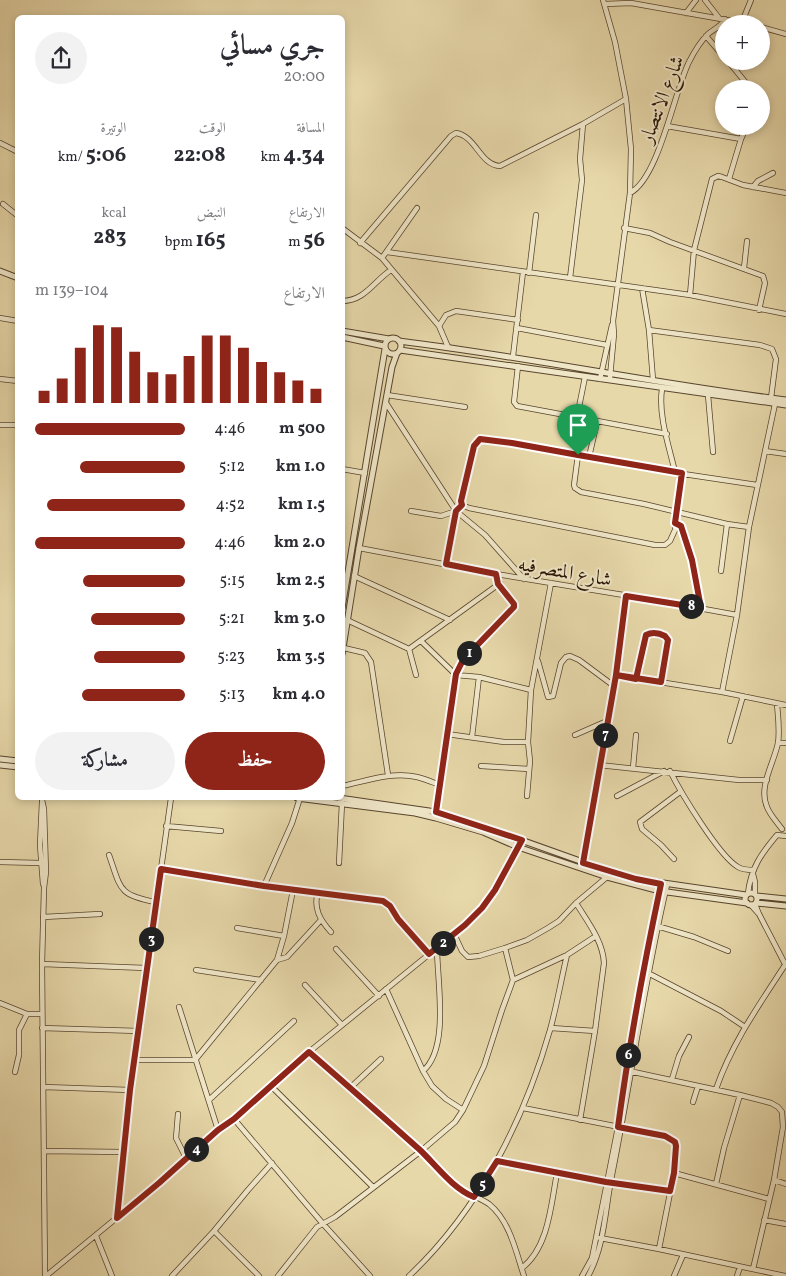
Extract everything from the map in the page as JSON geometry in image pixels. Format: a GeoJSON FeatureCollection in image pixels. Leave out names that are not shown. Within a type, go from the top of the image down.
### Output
{"type":"FeatureCollection","features":[{"type":"Feature","properties":{"kind":"street"},"geometry":{"type":"LineString","coordinates":[[686,13],[696,0]]}},
{"type":"Feature","properties":{"kind":"street"},"geometry":{"type":"LineString","coordinates":[[705,0],[717,15]]}},
{"type":"Feature","properties":{"kind":"street"},"geometry":{"type":"LineString","coordinates":[[745,15],[751,0]]}},
{"type":"Feature","properties":{"kind":"street"},"geometry":{"type":"LineString","coordinates":[[600,378],[600,371],[613,321],[630,192],[631,158],[629,114],[615,42],[604,2],[631,3],[715,17]]}},
{"type":"Feature","properties":{"kind":"street","name":"شارع الانتصار"},"geometry":{"type":"LineString","coordinates":[[630,192],[635,190],[644,180],[667,126],[684,73],[698,45],[715,29]]}},
{"type":"Feature","properties":{"kind":"street"},"geometry":{"type":"LineString","coordinates":[[770,30],[786,34]]}},
{"type":"Feature","properties":{"kind":"street"},"geometry":{"type":"LineString","coordinates":[[706,36],[715,46]]}},
{"type":"Feature","properties":{"kind":"street"},"geometry":{"type":"LineString","coordinates":[[735,70],[743,80]]}},
{"type":"Feature","properties":{"kind":"street"},"geometry":{"type":"LineString","coordinates":[[360,243],[451,136],[456,133],[466,136],[494,166],[500,166],[626,99]]}},
{"type":"Feature","properties":{"kind":"street"},"geometry":{"type":"LineString","coordinates":[[570,278],[582,180],[580,159],[582,124]]}},
{"type":"Feature","properties":{"kind":"street"},"geometry":{"type":"LineString","coordinates":[[667,126],[741,139]]}},
{"type":"Feature","properties":{"kind":"street"},"geometry":{"type":"LineString","coordinates":[[729,179],[743,135]]}},
{"type":"Feature","properties":{"kind":"street"},"geometry":{"type":"LineString","coordinates":[[0,143],[15,150]]}},
{"type":"Feature","properties":{"kind":"street"},"geometry":{"type":"LineString","coordinates":[[753,187],[758,181],[773,173]]}},
{"type":"Feature","properties":{"kind":"street"},"geometry":{"type":"LineString","coordinates":[[690,295],[694,250],[712,178],[718,176],[753,187],[786,193]]}},
{"type":"Feature","properties":{"kind":"street"},"geometry":{"type":"LineString","coordinates":[[3,204],[15,214]]}},
{"type":"Feature","properties":{"kind":"street"},"geometry":{"type":"LineString","coordinates":[[382,258],[417,208]]}},
{"type":"Feature","properties":{"kind":"street"},"geometry":{"type":"LineString","coordinates":[[513,356],[536,215]]}},
{"type":"Feature","properties":{"kind":"street"},"geometry":{"type":"LineString","coordinates":[[624,228],[650,233],[744,268],[765,278],[759,310]]}},
{"type":"Feature","properties":{"kind":"street"},"geometry":{"type":"LineString","coordinates":[[345,230],[382,258],[439,326],[448,347]]}},
{"type":"Feature","properties":{"kind":"street"},"geometry":{"type":"LineString","coordinates":[[744,268],[747,241]]}},
{"type":"Feature","properties":{"kind":"street"},"geometry":{"type":"LineString","coordinates":[[387,252],[690,295],[786,314]]}},
{"type":"Feature","properties":{"kind":"street"},"geometry":{"type":"LineString","coordinates":[[345,301],[354,300],[368,292],[378,279],[391,270]]}},
{"type":"Feature","properties":{"kind":"street"},"geometry":{"type":"LineString","coordinates":[[0,271],[15,277]]}},
{"type":"Feature","properties":{"kind":"street"},"geometry":{"type":"LineString","coordinates":[[642,288],[649,330],[653,380]]}},
{"type":"Feature","properties":{"kind":"street"},"geometry":{"type":"LineString","coordinates":[[439,326],[446,315],[459,311],[518,320]]}},
{"type":"Feature","properties":{"kind":"street"},"geometry":{"type":"LineString","coordinates":[[0,318],[15,320]]}},
{"type":"Feature","properties":{"kind":"street"},"geometry":{"type":"LineString","coordinates":[[610,380],[614,334],[613,321]]}},
{"type":"Feature","properties":{"kind":"street"},"geometry":{"type":"LineString","coordinates":[[517,328],[607,345]]}},
{"type":"Feature","properties":{"kind":"street"},"geometry":{"type":"LineString","coordinates":[[649,330],[760,345],[772,349],[776,359],[771,398]]}},
{"type":"Feature","properties":{"kind":"street"},"geometry":{"type":"LineString","coordinates":[[345,332],[389,339],[394,338],[399,341],[513,356],[786,400]]}},
{"type":"Feature","properties":{"kind":"street"},"geometry":{"type":"LineString","coordinates":[[345,338],[385,348],[392,354],[399,352],[518,366],[786,406]]}},
{"type":"Feature","properties":{"kind":"street"},"geometry":{"type":"LineString","coordinates":[[345,590],[385,348],[389,339]]}},
{"type":"Feature","properties":{"kind":"street"},"geometry":{"type":"LineString","coordinates":[[345,632],[392,367],[401,345],[399,341]]}},
{"type":"Feature","properties":{"kind":"street"},"geometry":{"type":"LineString","coordinates":[[518,366],[515,404],[597,422],[666,434]]}},
{"type":"Feature","properties":{"kind":"street"},"geometry":{"type":"LineString","coordinates":[[577,417],[585,377]]}},
{"type":"Feature","properties":{"kind":"street"},"geometry":{"type":"LineString","coordinates":[[0,379],[15,381]]}},
{"type":"Feature","properties":{"kind":"street"},"geometry":{"type":"LineString","coordinates":[[662,388],[666,434],[675,472]]}},
{"type":"Feature","properties":{"kind":"street"},"geometry":{"type":"LineString","coordinates":[[388,395],[465,407]]}},
{"type":"Feature","properties":{"kind":"street"},"geometry":{"type":"LineString","coordinates":[[708,395],[713,452]]}},
{"type":"Feature","properties":{"kind":"street"},"geometry":{"type":"LineString","coordinates":[[386,403],[456,511],[485,535],[524,579]]}},
{"type":"Feature","properties":{"kind":"street"},"geometry":{"type":"LineString","coordinates":[[722,692],[737,615],[748,527],[775,404]]}},
{"type":"Feature","properties":{"kind":"street"},"geometry":{"type":"LineString","coordinates":[[589,457],[597,422]]}},
{"type":"Feature","properties":{"kind":"street"},"geometry":{"type":"LineString","coordinates":[[0,425],[15,425]]}},
{"type":"Feature","properties":{"kind":"street"},"geometry":{"type":"LineString","coordinates":[[462,505],[461,501],[474,446],[480,439],[757,485]]}},
{"type":"Feature","properties":{"kind":"street"},"geometry":{"type":"LineString","coordinates":[[765,451],[786,454]]}},
{"type":"Feature","properties":{"kind":"street"},"geometry":{"type":"LineString","coordinates":[[578,455],[574,488],[581,492],[748,527]]}},
{"type":"Feature","properties":{"kind":"street"},"geometry":{"type":"LineString","coordinates":[[345,470],[365,473]]}},
{"type":"Feature","properties":{"kind":"street"},"geometry":{"type":"LineString","coordinates":[[462,505],[468,508],[655,545],[665,545],[670,541],[675,530],[682,473]]}},
{"type":"Feature","properties":{"kind":"street"},"geometry":{"type":"LineString","coordinates":[[411,511],[441,516],[456,511],[462,505]]}},
{"type":"Feature","properties":{"kind":"street"},"geometry":{"type":"LineString","coordinates":[[446,564],[456,511]]}},
{"type":"Feature","properties":{"kind":"street"},"geometry":{"type":"LineString","coordinates":[[675,523],[681,526],[689,548],[701,608]]}},
{"type":"Feature","properties":{"kind":"street"},"geometry":{"type":"LineString","coordinates":[[722,571],[727,524]]}},
{"type":"Feature","properties":{"kind":"street","name":"شارع المتصرفيه"},"geometry":{"type":"LineString","coordinates":[[359,548],[524,579],[737,615]]}},
{"type":"Feature","properties":{"kind":"street"},"geometry":{"type":"LineString","coordinates":[[436,812],[456,674],[463,660],[514,607],[513,602],[498,584],[496,574]]}},
{"type":"Feature","properties":{"kind":"street"},"geometry":{"type":"LineString","coordinates":[[354,576],[450,620]]}},
{"type":"Feature","properties":{"kind":"street"},"geometry":{"type":"LineString","coordinates":[[527,796],[531,690],[551,583]]}},
{"type":"Feature","properties":{"kind":"street"},"geometry":{"type":"LineString","coordinates":[[409,649],[498,584]]}},
{"type":"Feature","properties":{"kind":"street"},"geometry":{"type":"LineString","coordinates":[[583,863],[616,675],[626,596]]}},
{"type":"Feature","properties":{"kind":"street"},"geometry":{"type":"LineString","coordinates":[[347,620],[409,649],[416,675]]}},
{"type":"Feature","properties":{"kind":"street"},"geometry":{"type":"LineString","coordinates":[[636,679],[644,639],[649,634],[659,634],[665,636],[668,640],[661,682]]}},
{"type":"Feature","properties":{"kind":"street"},"geometry":{"type":"LineString","coordinates":[[420,641],[456,674],[479,677],[531,690]]}},
{"type":"Feature","properties":{"kind":"street"},"geometry":{"type":"LineString","coordinates":[[345,648],[364,653],[372,662],[388,776]]}},
{"type":"Feature","properties":{"kind":"street"},"geometry":{"type":"LineString","coordinates":[[538,660],[548,697],[553,696],[561,663],[566,657],[570,656],[579,660],[614,686]]}},
{"type":"Feature","properties":{"kind":"street"},"geometry":{"type":"LineString","coordinates":[[616,675],[722,692],[786,705]]}},
{"type":"Feature","properties":{"kind":"street"},"geometry":{"type":"LineString","coordinates":[[472,737],[479,677]]}},
{"type":"Feature","properties":{"kind":"street"},"geometry":{"type":"LineString","coordinates":[[730,741],[742,696]]}},
{"type":"Feature","properties":{"kind":"street"},"geometry":{"type":"LineString","coordinates":[[716,1089],[724,1065],[745,1027],[786,966],[759,914],[752,904],[745,899],[758,858],[784,828],[766,805],[764,797],[778,742],[779,721],[777,704]]}},
{"type":"Feature","properties":{"kind":"street"},"geometry":{"type":"LineString","coordinates":[[575,735],[607,721]]}},
{"type":"Feature","properties":{"kind":"street"},"geometry":{"type":"LineString","coordinates":[[447,734],[504,742],[528,742]]}},
{"type":"Feature","properties":{"kind":"street"},"geometry":{"type":"LineString","coordinates":[[633,768],[636,735]]}},
{"type":"Feature","properties":{"kind":"street"},"geometry":{"type":"LineString","coordinates":[[778,742],[786,743]]}},
{"type":"Feature","properties":{"kind":"street"},"geometry":{"type":"LineString","coordinates":[[0,759],[15,761]]}},
{"type":"Feature","properties":{"kind":"street"},"geometry":{"type":"LineString","coordinates":[[0,765],[15,767]]}},
{"type":"Feature","properties":{"kind":"street"},"geometry":{"type":"LineString","coordinates":[[599,765],[739,780],[767,780]]}},
{"type":"Feature","properties":{"kind":"street"},"geometry":{"type":"LineString","coordinates":[[481,766],[529,769]]}},
{"type":"Feature","properties":{"kind":"street"},"geometry":{"type":"LineString","coordinates":[[617,796],[664,771]]}},
{"type":"Feature","properties":{"kind":"street"},"geometry":{"type":"LineString","coordinates":[[670,772],[680,792],[733,863],[739,868],[753,872]]}},
{"type":"Feature","properties":{"kind":"street"},"geometry":{"type":"LineString","coordinates":[[345,785],[388,776],[418,777],[440,785]]}},
{"type":"Feature","properties":{"kind":"street"},"geometry":{"type":"LineString","coordinates":[[674,859],[640,825],[641,819],[680,792]]}},
{"type":"Feature","properties":{"kind":"street"},"geometry":{"type":"LineString","coordinates":[[345,799],[436,812],[522,840],[583,863],[636,879],[786,899]]}},
{"type":"Feature","properties":{"kind":"street"},"geometry":{"type":"LineString","coordinates":[[42,800],[40,863],[44,888]]}},
{"type":"Feature","properties":{"kind":"street"},"geometry":{"type":"LineString","coordinates":[[42,800],[46,864],[42,964],[46,1276]]}},
{"type":"Feature","properties":{"kind":"street"},"geometry":{"type":"LineString","coordinates":[[117,1218],[130,1090],[171,800]]}},
{"type":"Feature","properties":{"kind":"street"},"geometry":{"type":"LineString","coordinates":[[264,886],[292,823],[298,800]]}},
{"type":"Feature","properties":{"kind":"street"},"geometry":{"type":"LineString","coordinates":[[321,800],[415,813],[436,818],[483,832],[608,877],[663,892],[752,904],[786,906]]}},
{"type":"Feature","properties":{"kind":"street"},"geometry":{"type":"LineString","coordinates":[[339,863],[342,803]]}},
{"type":"Feature","properties":{"kind":"street"},"geometry":{"type":"LineString","coordinates":[[166,826],[221,831]]}},
{"type":"Feature","properties":{"kind":"street"},"geometry":{"type":"LineString","coordinates":[[777,836],[786,836]]}},
{"type":"Feature","properties":{"kind":"street"},"geometry":{"type":"LineString","coordinates":[[46,1276],[159,1183],[309,1052],[475,916],[495,890],[522,840]]}},
{"type":"Feature","properties":{"kind":"street"},"geometry":{"type":"LineString","coordinates":[[109,855],[118,880],[127,894],[138,899],[155,902]]}},
{"type":"Feature","properties":{"kind":"street"},"geometry":{"type":"LineString","coordinates":[[0,862],[40,863]]}},
{"type":"Feature","properties":{"kind":"street"},"geometry":{"type":"LineString","coordinates":[[161,869],[264,886],[383,901],[390,906],[398,919],[429,954]]}},
{"type":"Feature","properties":{"kind":"street"},"geometry":{"type":"LineString","coordinates":[[752,904],[756,894],[756,882],[753,872]]}},
{"type":"Feature","properties":{"kind":"street"},"geometry":{"type":"LineString","coordinates":[[454,934],[462,951],[468,957],[479,956],[527,940],[554,925],[576,903],[608,877]]}},
{"type":"Feature","properties":{"kind":"street"},"geometry":{"type":"LineString","coordinates":[[588,1276],[596,1259],[598,1238],[620,1127],[628,1071],[664,884]]}},
{"type":"Feature","properties":{"kind":"street"},"geometry":{"type":"LineString","coordinates":[[195,1060],[277,960],[293,890]]}},
{"type":"Feature","properties":{"kind":"street"},"geometry":{"type":"LineString","coordinates":[[318,892],[316,903],[320,921],[330,932]]}},
{"type":"Feature","properties":{"kind":"street"},"geometry":{"type":"LineString","coordinates":[[576,903],[596,936],[603,952],[604,963],[580,1120]]}},
{"type":"Feature","properties":{"kind":"street"},"geometry":{"type":"LineString","coordinates":[[44,917],[100,914]]}},
{"type":"Feature","properties":{"kind":"street"},"geometry":{"type":"LineString","coordinates":[[277,960],[287,956],[320,921]]}},
{"type":"Feature","properties":{"kind":"street"},"geometry":{"type":"LineString","coordinates":[[656,925],[694,937],[728,951]]}},
{"type":"Feature","properties":{"kind":"street"},"geometry":{"type":"LineString","coordinates":[[237,928],[284,936]]}},
{"type":"Feature","properties":{"kind":"street"},"geometry":{"type":"LineString","coordinates":[[513,980],[567,955],[596,936]]}},
{"type":"Feature","properties":{"kind":"street"},"geometry":{"type":"LineString","coordinates":[[423,1071],[432,1062],[437,1047],[440,1014],[438,948]]}},
{"type":"Feature","properties":{"kind":"street"},"geometry":{"type":"LineString","coordinates":[[278,1276],[314,1230],[324,1225],[421,1152],[452,1126],[463,1110],[484,1066],[513,980],[505,948]]}},
{"type":"Feature","properties":{"kind":"street"},"geometry":{"type":"LineString","coordinates":[[336,949],[379,996]]}},
{"type":"Feature","properties":{"kind":"street"},"geometry":{"type":"LineString","coordinates":[[409,1276],[445,1237],[497,1161],[522,1108],[551,1028],[567,955]]}},
{"type":"Feature","properties":{"kind":"street"},"geometry":{"type":"LineString","coordinates":[[42,964],[146,968]]}},
{"type":"Feature","properties":{"kind":"street"},"geometry":{"type":"LineString","coordinates":[[196,970],[261,980]]}},
{"type":"Feature","properties":{"kind":"street"},"geometry":{"type":"LineString","coordinates":[[646,972],[721,1011],[745,1027]]}},
{"type":"Feature","properties":{"kind":"street"},"geometry":{"type":"LineString","coordinates":[[305,984],[342,1025]]}},
{"type":"Feature","properties":{"kind":"street"},"geometry":{"type":"LineString","coordinates":[[386,989],[423,1071],[432,1086],[463,1110]]}},
{"type":"Feature","properties":{"kind":"street"},"geometry":{"type":"LineString","coordinates":[[0,1003],[27,1014],[42,1014]]}},
{"type":"Feature","properties":{"kind":"street"},"geometry":{"type":"LineString","coordinates":[[179,1008],[218,1130]]}},
{"type":"Feature","properties":{"kind":"street"},"geometry":{"type":"LineString","coordinates":[[15,1072],[19,1055],[19,1030],[27,1014]]}},
{"type":"Feature","properties":{"kind":"street"},"geometry":{"type":"LineString","coordinates":[[209,1100],[294,1021]]}},
{"type":"Feature","properties":{"kind":"street"},"geometry":{"type":"LineString","coordinates":[[42,1028],[139,1031]]}},
{"type":"Feature","properties":{"kind":"street"},"geometry":{"type":"LineString","coordinates":[[551,1028],[595,1031]]}},
{"type":"Feature","properties":{"kind":"street"},"geometry":{"type":"LineString","coordinates":[[672,1079],[679,1056],[689,1037]]}},
{"type":"Feature","properties":{"kind":"street"},"geometry":{"type":"LineString","coordinates":[[309,1052],[421,1152],[458,1188],[488,1204],[501,1216],[524,1276]]}},
{"type":"Feature","properties":{"kind":"street"},"geometry":{"type":"LineString","coordinates":[[135,1060],[195,1060]]}},
{"type":"Feature","properties":{"kind":"street"},"geometry":{"type":"LineString","coordinates":[[350,1088],[381,1060]]}},
{"type":"Feature","properties":{"kind":"street"},"geometry":{"type":"LineString","coordinates":[[628,1071],[672,1079],[772,1103],[782,1112],[783,1127],[774,1180],[753,1269]]}},
{"type":"Feature","properties":{"kind":"street"},"geometry":{"type":"LineString","coordinates":[[272,1086],[373,1187]]}},
{"type":"Feature","properties":{"kind":"street"},"geometry":{"type":"LineString","coordinates":[[693,1102],[698,1086]]}},
{"type":"Feature","properties":{"kind":"street"},"geometry":{"type":"LineString","coordinates":[[44,1087],[130,1090]]}},
{"type":"Feature","properties":{"kind":"street"},"geometry":{"type":"LineString","coordinates":[[716,1184],[724,1148],[740,1095]]}},
{"type":"Feature","properties":{"kind":"street"},"geometry":{"type":"LineString","coordinates":[[522,1108],[673,1139],[676,1146],[674,1173],[659,1249]]}},
{"type":"Feature","properties":{"kind":"street"},"geometry":{"type":"LineString","coordinates":[[178,1114],[176,1138],[186,1158]]}},
{"type":"Feature","properties":{"kind":"street"},"geometry":{"type":"LineString","coordinates":[[234,1119],[370,1276]]}},
{"type":"Feature","properties":{"kind":"street"},"geometry":{"type":"LineString","coordinates":[[44,1150],[123,1152]]}},
{"type":"Feature","properties":{"kind":"street"},"geometry":{"type":"LineString","coordinates":[[497,1161],[608,1182],[670,1191]]}},
{"type":"Feature","properties":{"kind":"street"},"geometry":{"type":"LineString","coordinates":[[172,1276],[214,1232],[242,1196],[272,1164]]}},
{"type":"Feature","properties":{"kind":"street"},"geometry":{"type":"LineString","coordinates":[[522,1268],[529,1263],[540,1246],[558,1172]]}},
{"type":"Feature","properties":{"kind":"street"},"geometry":{"type":"LineString","coordinates":[[674,1173],[769,1199]]}},
{"type":"Feature","properties":{"kind":"street"},"geometry":{"type":"LineString","coordinates":[[774,1180],[786,1184]]}},
{"type":"Feature","properties":{"kind":"street"},"geometry":{"type":"LineString","coordinates":[[764,1220],[786,1224]]}},
{"type":"Feature","properties":{"kind":"street"},"geometry":{"type":"LineString","coordinates":[[214,1232],[259,1276]]}},
{"type":"Feature","properties":{"kind":"street"},"geometry":{"type":"LineString","coordinates":[[96,1236],[112,1276]]}},
{"type":"Feature","properties":{"kind":"street"},"geometry":{"type":"LineString","coordinates":[[598,1238],[785,1276]]}},
{"type":"Feature","properties":{"kind":"street"},"geometry":{"type":"LineString","coordinates":[[582,1276],[592,1258],[598,1238]]}},
{"type":"Feature","properties":{"kind":"street"},"geometry":{"type":"LineString","coordinates":[[674,1276],[683,1255]]}},
{"type":"Feature","properties":{"kind":"street"},"geometry":{"type":"LineString","coordinates":[[737,1276],[740,1267]]}},
{"type":"Feature","properties":{"kind":"route"},"geometry":{"type":"LineString","coordinates":[[578,455],[484,438],[480,439],[474,446],[461,501],[462,505],[456,511],[446,564],[496,574],[498,584],[513,602],[514,607],[459,666],[456,674],[436,812],[522,840],[495,890],[475,916],[429,954],[398,919],[390,906],[377,899],[264,886],[161,869],[130,1090],[117,1218],[199,1146],[256,1100],[309,1052],[452,1182],[474,1197],[497,1161],[606,1182],[670,1191],[674,1173],[676,1146],[673,1139],[618,1127],[643,972],[661,884],[636,879],[583,863],[616,675],[636,679],[661,682],[668,640],[662,634],[653,633],[646,635],[636,679],[616,675],[626,596],[701,608],[689,548],[681,526],[675,523],[682,473],[650,469],[578,455]]}}]}
